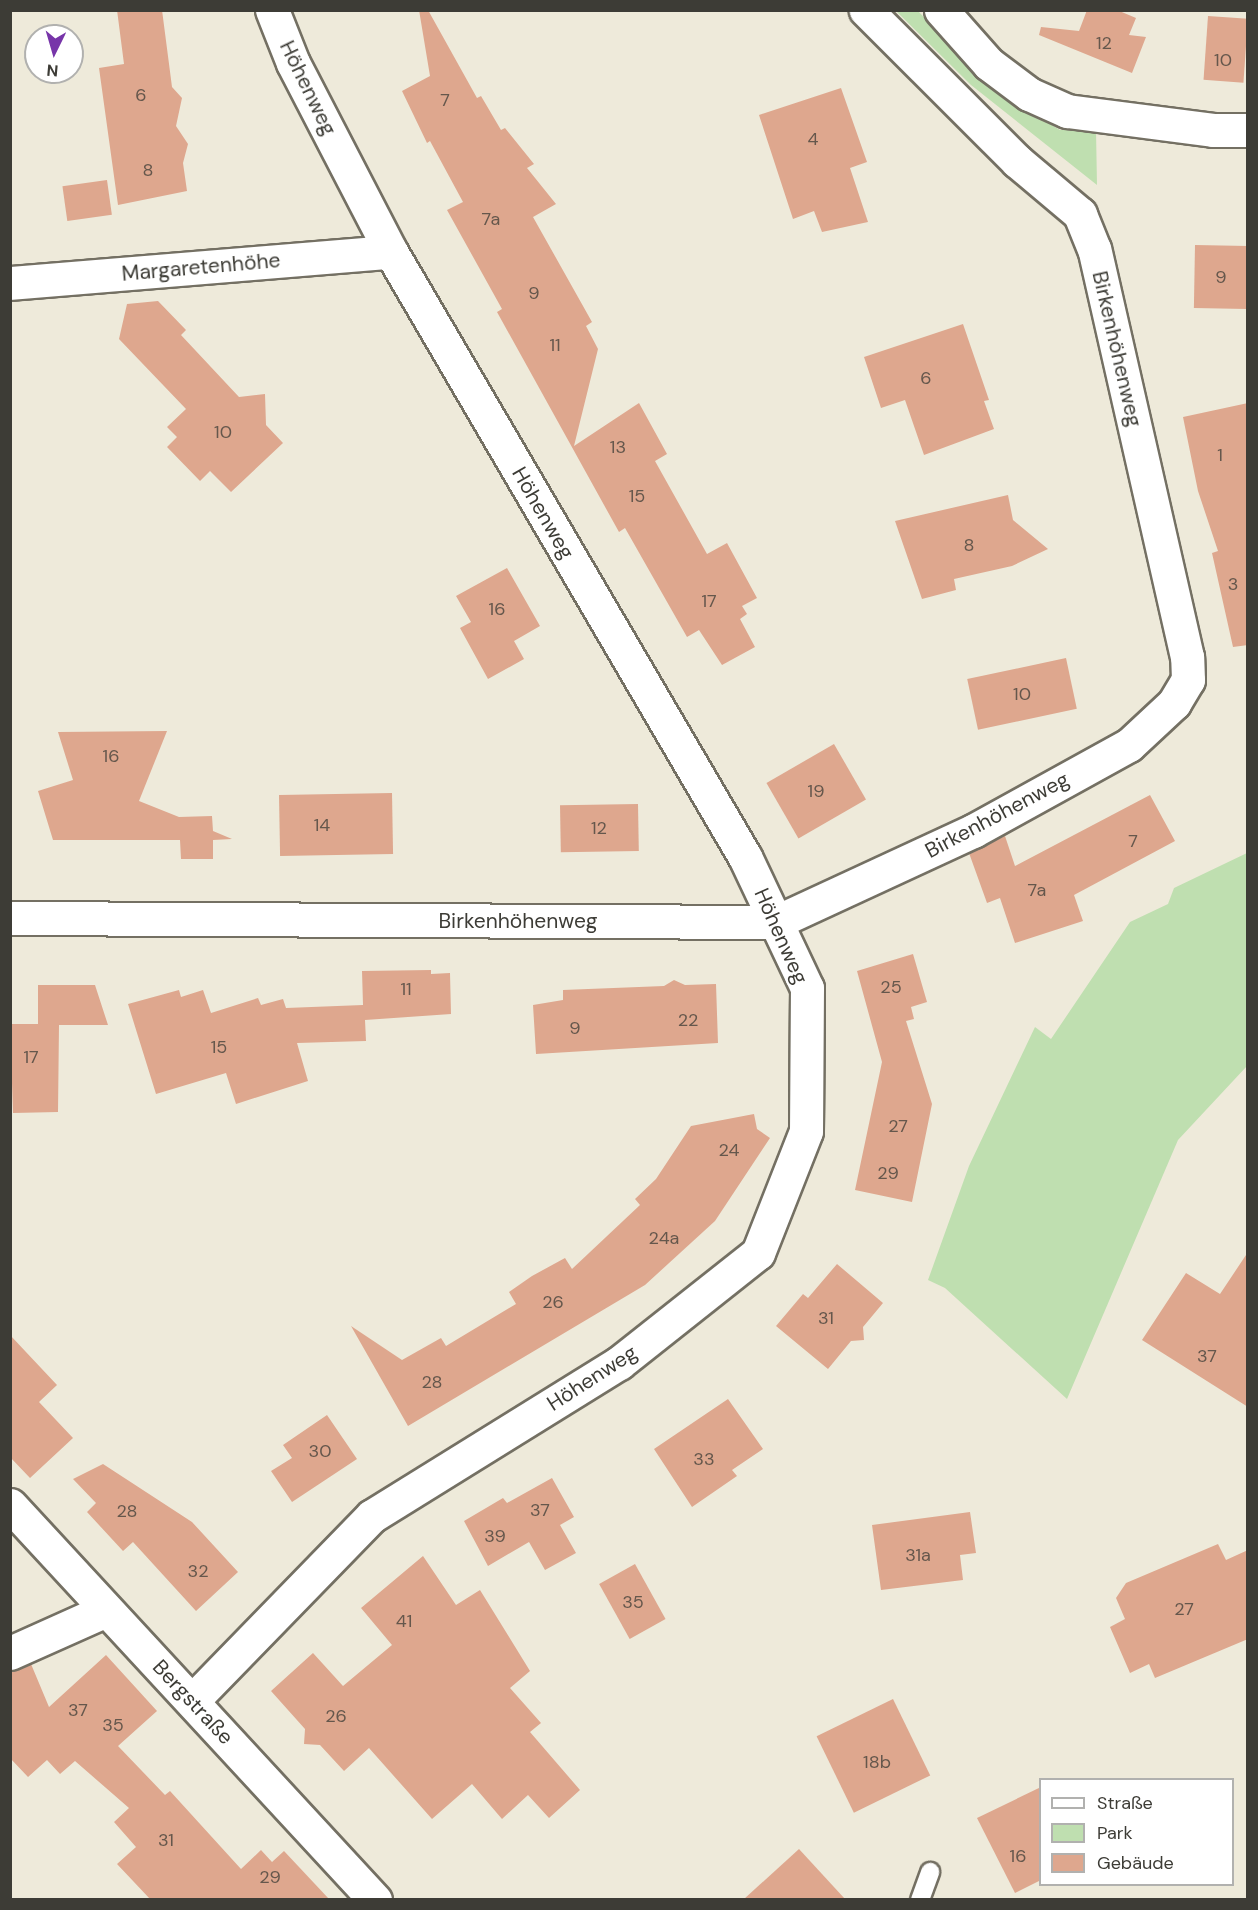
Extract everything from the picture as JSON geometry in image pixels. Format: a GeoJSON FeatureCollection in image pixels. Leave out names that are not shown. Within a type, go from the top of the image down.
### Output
{"type":"FeatureCollection","features":[{"type":"Feature","properties":{"kind":"street","name":"Höhenweg"},"geometry":{"type":"LineString","coordinates":[[192,1701],[372,1516],[619,1363],[758,1253],[806,1131],[807,988],[776,922],[745,857],[391,252],[293,63],[272,10]]}},
{"type":"Feature","properties":{"kind":"street","name":"Birkenhöhenweg"},"geometry":{"type":"LineString","coordinates":[[10,918],[776,922],[973,831],[1129,745],[1174,703],[1188,680],[1187,657],[1094,249],[1080,214],[1017,161],[866,10]]}},
{"type":"Feature","properties":{"kind":"street"},"geometry":{"type":"LineString","coordinates":[[941,10],[989,64],[1029,94],[1067,111],[1213,130],[1248,130]]}},
{"type":"Feature","properties":{"kind":"street","name":"Margaretenhöhe"},"geometry":{"type":"LineString","coordinates":[[10,283],[391,252]]}},
{"type":"Feature","properties":{"kind":"street","name":"Bergstraße"},"geometry":{"type":"LineString","coordinates":[[10,1505],[375,1899]]}},
{"type":"Feature","properties":{"kind":"street"},"geometry":{"type":"LineString","coordinates":[[10,1653],[106,1610]]}},
{"type":"Feature","properties":{"kind":"lane"},"geometry":{"type":"LineString","coordinates":[[920,1899],[930,1872]]}},
{"type":"Feature","properties":{"kind":"green space"},"geometry":{"type":"Polygon","coordinates":[[[896,11],[918,11],[995,91],[1060,130],[1096,130],[1097,185],[971,85],[896,11]]]}},
{"type":"Feature","properties":{"kind":"green space"},"geometry":{"type":"Polygon","coordinates":[[[1247,853],[1247,1066],[1178,1140],[1067,1399],[945,1288],[928,1280],[969,1166],[1035,1027],[1051,1039],[1130,922],[1168,904],[1174,888],[1247,853]]]}},
{"type":"Feature","properties":{"kind":"building"},"geometry":{"type":"Polygon","coordinates":[[[117,10],[162,10],[172,87],[182,98],[176,126],[188,144],[183,163],[187,191],[118,205],[99,68],[124,64],[117,10]]]}},
{"type":"Feature","properties":{"kind":"building"},"geometry":{"type":"Polygon","coordinates":[[[419,10],[428,10],[477,98],[481,96],[501,130],[505,128],[534,164],[527,168],[556,204],[533,217],[592,322],[586,326],[598,349],[574,446],[639,403],[667,454],[655,461],[707,554],[727,543],[757,598],[742,606],[747,614],[740,619],[755,647],[722,665],[699,630],[687,637],[625,528],[619,532],[497,312],[502,309],[447,210],[463,202],[430,141],[427,143],[402,91],[430,76],[419,10]]]}},
{"type":"Feature","properties":{"kind":"building"},"geometry":{"type":"Polygon","coordinates":[[[1087,10],[1117,10],[1136,18],[1129,35],[1146,37],[1132,73],[1039,35],[1041,27],[1079,31],[1087,10]]]}},
{"type":"Feature","properties":{"kind":"building"},"geometry":{"type":"Polygon","coordinates":[[[1208,16],[1248,19],[1243,83],[1204,80],[1208,16]]]}},
{"type":"Feature","properties":{"kind":"building"},"geometry":{"type":"Polygon","coordinates":[[[841,88],[867,162],[850,168],[868,222],[822,232],[814,211],[793,219],[759,115],[841,88]]]}},
{"type":"Feature","properties":{"kind":"building"},"geometry":{"type":"Polygon","coordinates":[[[107,180],[112,215],[67,221],[62,186],[107,180]]]}},
{"type":"Feature","properties":{"kind":"building"},"geometry":{"type":"Polygon","coordinates":[[[1195,245],[1248,246],[1247,309],[1194,308],[1195,245]]]}},
{"type":"Feature","properties":{"kind":"building"},"geometry":{"type":"Polygon","coordinates":[[[158,301],[186,330],[181,335],[239,397],[265,394],[266,425],[283,443],[231,492],[210,471],[200,481],[167,447],[177,437],[167,427],[186,409],[119,339],[127,304],[158,301]]]}},
{"type":"Feature","properties":{"kind":"building"},"geometry":{"type":"Polygon","coordinates":[[[963,324],[989,400],[984,401],[994,429],[924,455],[905,400],[881,408],[864,357],[963,324]]]}},
{"type":"Feature","properties":{"kind":"building"},"geometry":{"type":"Polygon","coordinates":[[[1248,403],[1248,645],[1233,647],[1212,553],[1218,551],[1198,491],[1183,417],[1248,403]]]}},
{"type":"Feature","properties":{"kind":"building"},"geometry":{"type":"Polygon","coordinates":[[[1008,495],[1013,520],[1048,549],[1012,566],[954,579],[956,590],[922,599],[895,521],[1008,495]]]}},
{"type":"Feature","properties":{"kind":"building"},"geometry":{"type":"Polygon","coordinates":[[[507,568],[540,626],[514,641],[524,659],[488,679],[460,628],[471,622],[456,596],[507,568]]]}},
{"type":"Feature","properties":{"kind":"building"},"geometry":{"type":"Polygon","coordinates":[[[1066,658],[1077,709],[978,730],[967,679],[1066,658]]]}},
{"type":"Feature","properties":{"kind":"building"},"geometry":{"type":"Polygon","coordinates":[[[167,731],[139,801],[179,817],[212,816],[213,831],[232,839],[213,840],[213,859],[181,859],[180,840],[53,840],[38,791],[73,780],[58,732],[167,731]]]}},
{"type":"Feature","properties":{"kind":"building"},"geometry":{"type":"Polygon","coordinates":[[[834,744],[866,799],[798,838],[766,783],[834,744]]]}},
{"type":"Feature","properties":{"kind":"building"},"geometry":{"type":"Polygon","coordinates":[[[392,793],[393,854],[280,856],[279,795],[392,793]]]}},
{"type":"Feature","properties":{"kind":"building"},"geometry":{"type":"Polygon","coordinates":[[[1150,795],[1175,841],[1074,895],[1083,921],[1015,943],[1000,898],[987,903],[969,853],[1005,836],[1015,866],[1150,795]]]}},
{"type":"Feature","properties":{"kind":"building"},"geometry":{"type":"Polygon","coordinates":[[[638,804],[639,851],[561,852],[560,805],[638,804]]]}},
{"type":"Feature","properties":{"kind":"building"},"geometry":{"type":"Polygon","coordinates":[[[913,954],[927,1002],[911,1007],[914,1019],[906,1021],[932,1104],[912,1202],[855,1190],[882,1062],[857,971],[913,954]]]}},
{"type":"Feature","properties":{"kind":"building"},"geometry":{"type":"Polygon","coordinates":[[[431,970],[431,974],[450,973],[451,1014],[365,1020],[366,1041],[297,1043],[308,1081],[236,1104],[226,1073],[156,1094],[128,1004],[179,990],[181,997],[203,990],[211,1013],[258,998],[261,1005],[283,999],[286,1008],[363,1005],[362,971],[431,970]]]}},
{"type":"Feature","properties":{"kind":"building"},"geometry":{"type":"Polygon","coordinates":[[[674,980],[685,985],[716,984],[718,1043],[536,1054],[533,1005],[563,1000],[563,990],[664,986],[674,980]]]}},
{"type":"Feature","properties":{"kind":"building"},"geometry":{"type":"Polygon","coordinates":[[[38,985],[95,985],[108,1025],[59,1025],[58,1112],[13,1113],[10,1024],[38,1024],[38,985]]]}},
{"type":"Feature","properties":{"kind":"building"},"geometry":{"type":"Polygon","coordinates":[[[754,1114],[757,1129],[770,1138],[715,1221],[645,1285],[408,1426],[351,1326],[402,1360],[441,1338],[446,1346],[516,1304],[509,1292],[532,1276],[565,1258],[572,1269],[640,1205],[635,1199],[656,1179],[691,1126],[754,1114]]]}},
{"type":"Feature","properties":{"kind":"building"},"geometry":{"type":"Polygon","coordinates":[[[1248,1252],[1248,1407],[1142,1340],[1186,1273],[1220,1294],[1248,1252]]]}},
{"type":"Feature","properties":{"kind":"building"},"geometry":{"type":"Polygon","coordinates":[[[837,1264],[883,1303],[863,1327],[864,1340],[851,1341],[828,1369],[776,1326],[803,1294],[808,1298],[837,1264]]]}},
{"type":"Feature","properties":{"kind":"building"},"geometry":{"type":"Polygon","coordinates":[[[10,1335],[57,1385],[39,1402],[73,1438],[30,1478],[10,1457],[10,1335]]]}},
{"type":"Feature","properties":{"kind":"building"},"geometry":{"type":"Polygon","coordinates":[[[728,1399],[763,1449],[732,1470],[737,1476],[692,1507],[654,1449],[728,1399]]]}},
{"type":"Feature","properties":{"kind":"building"},"geometry":{"type":"Polygon","coordinates":[[[327,1415],[357,1459],[292,1502],[271,1471],[292,1458],[283,1445],[327,1415]]]}},
{"type":"Feature","properties":{"kind":"building"},"geometry":{"type":"Polygon","coordinates":[[[103,1464],[192,1522],[238,1572],[196,1611],[133,1542],[123,1551],[87,1512],[96,1503],[73,1479],[103,1464]]]}},
{"type":"Feature","properties":{"kind":"building"},"geometry":{"type":"Polygon","coordinates":[[[552,1478],[574,1517],[560,1525],[576,1553],[545,1570],[529,1542],[488,1566],[464,1521],[503,1498],[507,1503],[552,1478]]]}},
{"type":"Feature","properties":{"kind":"building"},"geometry":{"type":"Polygon","coordinates":[[[970,1512],[976,1553],[960,1555],[963,1580],[881,1590],[872,1525],[970,1512]]]}},
{"type":"Feature","properties":{"kind":"building"},"geometry":{"type":"Polygon","coordinates":[[[1218,1544],[1226,1560],[1248,1550],[1248,1639],[1155,1678],[1149,1664],[1130,1673],[1110,1627],[1125,1619],[1116,1598],[1126,1583],[1218,1544]]]}},
{"type":"Feature","properties":{"kind":"building"},"geometry":{"type":"Polygon","coordinates":[[[423,1556],[456,1605],[480,1590],[530,1671],[510,1688],[541,1723],[530,1732],[580,1790],[549,1818],[528,1795],[502,1819],[472,1784],[432,1819],[369,1748],[344,1771],[320,1745],[304,1744],[305,1729],[271,1691],[313,1653],[343,1686],[392,1645],[361,1608],[423,1556]]]}},
{"type":"Feature","properties":{"kind":"building"},"geometry":{"type":"Polygon","coordinates":[[[635,1564],[666,1619],[630,1639],[599,1584],[635,1564]]]}},
{"type":"Feature","properties":{"kind":"building"},"geometry":{"type":"Polygon","coordinates":[[[106,1655],[157,1711],[118,1746],[165,1795],[170,1791],[241,1869],[261,1850],[272,1862],[284,1851],[329,1899],[150,1899],[117,1864],[136,1847],[114,1822],[129,1808],[75,1761],[60,1774],[47,1760],[28,1777],[10,1758],[10,1671],[31,1664],[49,1707],[106,1655]]]}},
{"type":"Feature","properties":{"kind":"building"},"geometry":{"type":"Polygon","coordinates":[[[893,1699],[930,1775],[854,1813],[817,1736],[893,1699]]]}},
{"type":"Feature","properties":{"kind":"building"},"geometry":{"type":"Polygon","coordinates":[[[1039,1788],[1039,1881],[1015,1893],[977,1818],[1039,1788]]]}},
{"type":"Feature","properties":{"kind":"building"},"geometry":{"type":"Polygon","coordinates":[[[799,1849],[845,1899],[744,1899],[799,1849]]]}}]}
